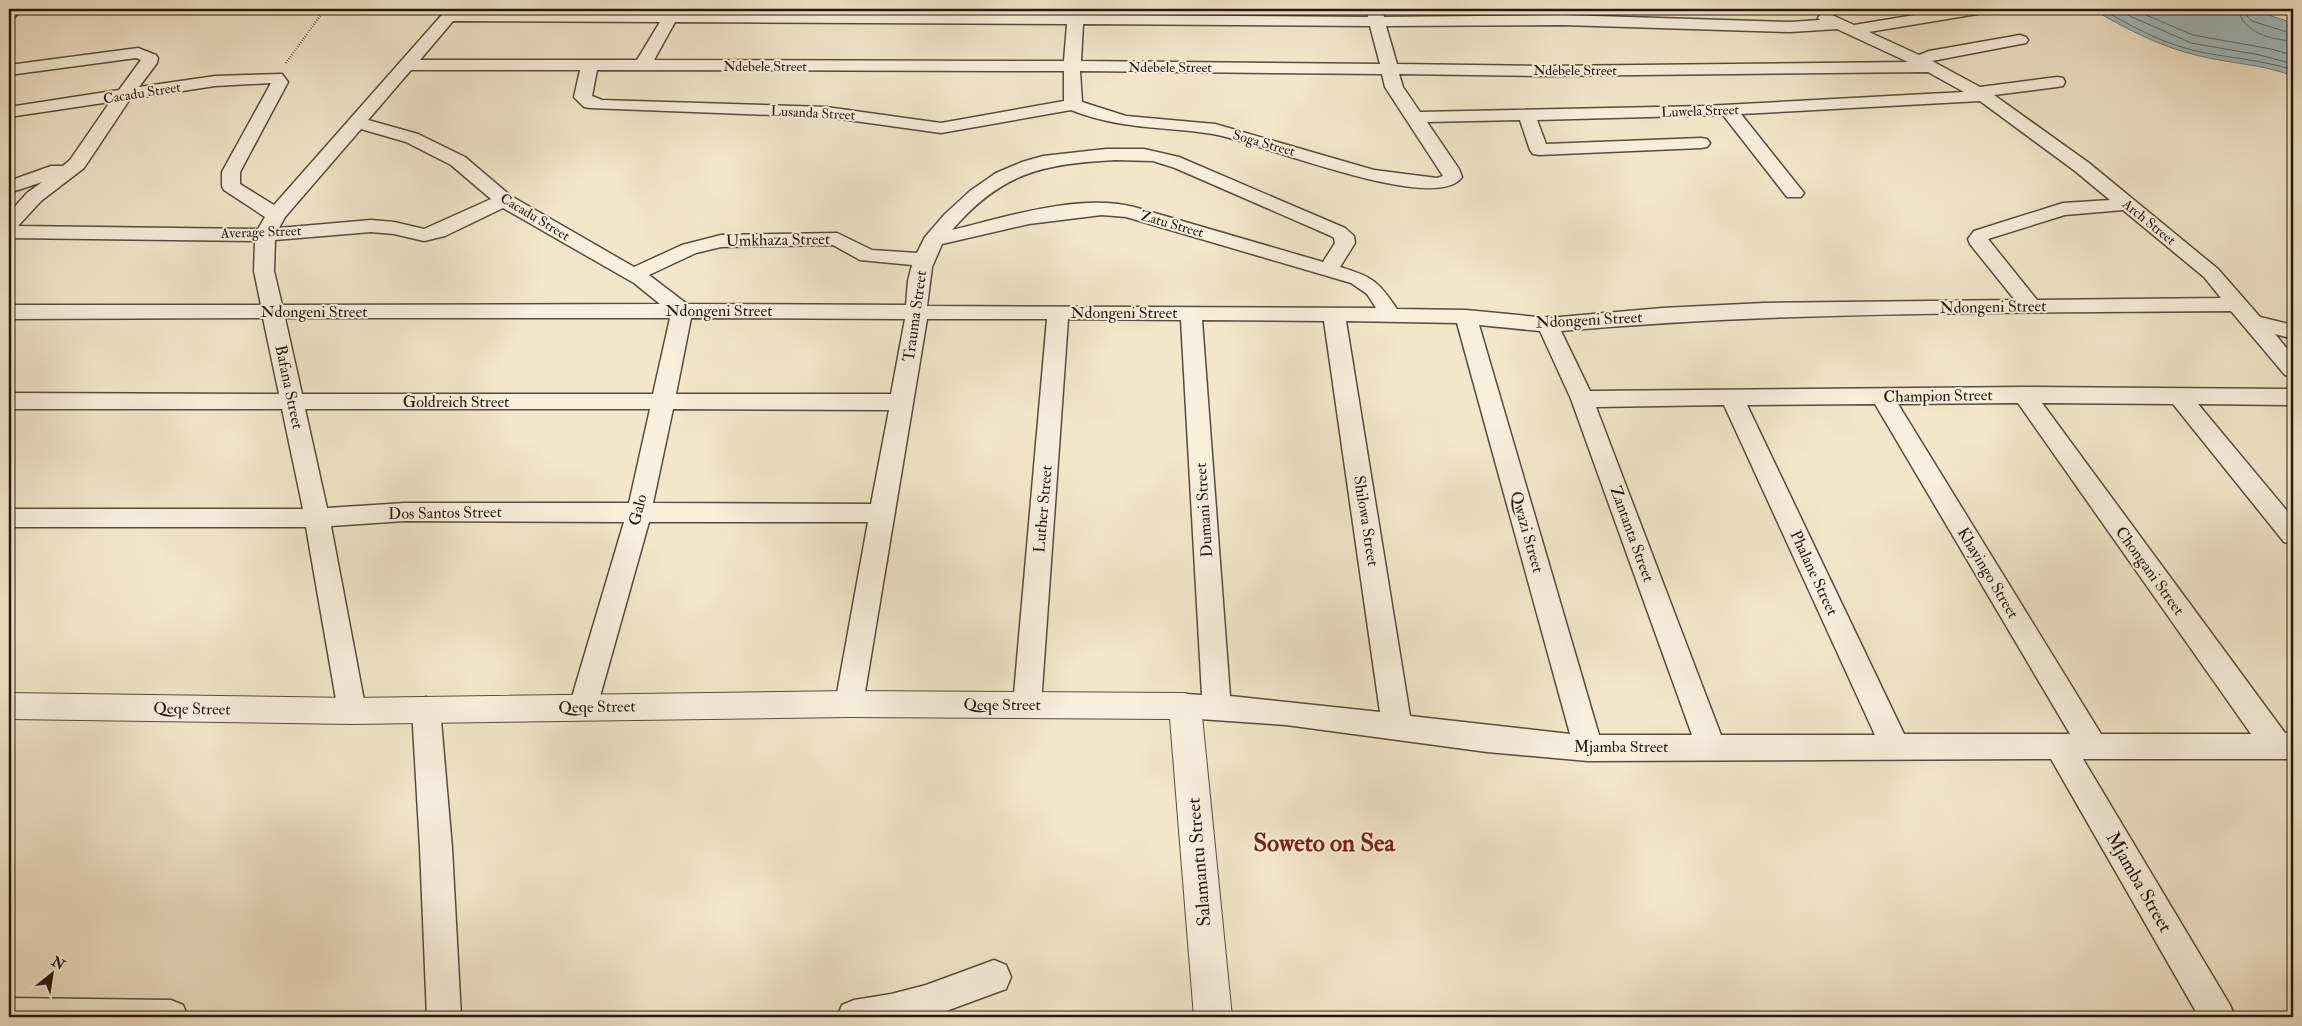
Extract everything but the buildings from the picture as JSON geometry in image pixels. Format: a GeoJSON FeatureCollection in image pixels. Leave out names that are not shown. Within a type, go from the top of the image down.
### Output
{"type":"FeatureCollection","features":[{"type":"Feature","properties":{"kind":"street"},"geometry":{"type":"LineString","coordinates":[[9,14],[14,9]]}},
{"type":"Feature","properties":{"kind":"street","name":"Arch Street"},"geometry":{"type":"LineString","coordinates":[[1808,9],[1927,64],[1981,94],[2128,204],[2204,267],[2239,304],[2293,370]]}},
{"type":"Feature","properties":{"kind":"street"},"geometry":{"type":"LineString","coordinates":[[452,13],[1376,15],[1846,27],[1915,13],[1977,9]]}},
{"type":"Feature","properties":{"kind":"street","name":"Bafana Street"},"geometry":{"type":"LineString","coordinates":[[352,711],[318,518],[264,271],[265,235],[276,215],[452,13]]}},
{"type":"Feature","properties":{"kind":"street"},"geometry":{"type":"LineString","coordinates":[[642,66],[672,14]]}},
{"type":"Feature","properties":{"kind":"street"},"geometry":{"type":"LineString","coordinates":[[1073,105],[1072,66],[1076,14]]}},
{"type":"Feature","properties":{"kind":"street"},"geometry":{"type":"LineString","coordinates":[[1376,15],[1394,87],[1416,117]]}},
{"type":"Feature","properties":{"kind":"street"},"geometry":{"type":"LineString","coordinates":[[1927,64],[1929,56],[2020,40]]}},
{"type":"Feature","properties":{"kind":"street"},"geometry":{"type":"LineString","coordinates":[[9,61],[85,59],[138,53],[150,58],[149,63],[123,96],[78,164],[34,197],[9,224]]}},
{"type":"Feature","properties":{"kind":"street","name":"Ndebele Street"},"geometry":{"type":"LineString","coordinates":[[406,64],[1072,66],[1555,71],[1927,64]]}},
{"type":"Feature","properties":{"kind":"street","name":"Lusanda Street"},"geometry":{"type":"LineString","coordinates":[[589,66],[583,97],[590,103],[602,105],[826,112],[941,128],[1073,105]]}},
{"type":"Feature","properties":{"kind":"street"},"geometry":{"type":"LineString","coordinates":[[276,78],[280,82],[231,172],[230,180],[236,190],[276,215]]}},
{"type":"Feature","properties":{"kind":"street","name":"Cacadu Street"},"geometry":{"type":"LineString","coordinates":[[9,112],[215,81],[276,78]]}},
{"type":"Feature","properties":{"kind":"street","name":"Luwela Street"},"geometry":{"type":"LineString","coordinates":[[1416,117],[1728,110],[1981,94],[2057,82]]}},
{"type":"Feature","properties":{"kind":"street","name":"Soga Street"},"geometry":{"type":"LineString","coordinates":[[1073,105],[1096,114],[1126,121],[1179,124],[1235,134],[1372,175],[1438,184],[1448,181],[1452,177],[1450,169],[1416,117]]}},
{"type":"Feature","properties":{"kind":"street"},"geometry":{"type":"LineString","coordinates":[[1728,110],[1794,193]]}},
{"type":"Feature","properties":{"kind":"street"},"geometry":{"type":"LineString","coordinates":[[1527,116],[1539,150],[1701,143]]}},
{"type":"Feature","properties":{"kind":"street","name":"Cacadu Street"},"geometry":{"type":"LineString","coordinates":[[356,122],[412,138],[458,161],[504,200],[654,288],[682,311]]}},
{"type":"Feature","properties":{"kind":"street","name":"Trauma Street"},"geometry":{"type":"LineString","coordinates":[[849,704],[903,402],[917,313],[917,292],[924,260],[932,241],[948,221],[986,186],[1016,170],[1057,159],[1115,154],[1154,156],[1186,166],[1338,232],[1344,236],[1345,243],[1328,270]]}},
{"type":"Feature","properties":{"kind":"street"},"geometry":{"type":"LineString","coordinates":[[9,187],[78,164]]}},
{"type":"Feature","properties":{"kind":"street","name":"Average Street"},"geometry":{"type":"LineString","coordinates":[[9,232],[265,235],[370,226],[394,228],[424,235],[431,234],[504,200]]}},
{"type":"Feature","properties":{"kind":"street"},"geometry":{"type":"LineString","coordinates":[[2032,307],[1980,244],[1980,235],[2063,209],[2128,204]]}},
{"type":"Feature","properties":{"kind":"street","name":"Zatu Street"},"geometry":{"type":"LineString","coordinates":[[932,241],[1040,215],[1088,209],[1111,210],[1143,216],[1328,270],[1368,285],[1374,290],[1391,315]]}},
{"type":"Feature","properties":{"kind":"street","name":"Umkhaza Street"},"geometry":{"type":"LineString","coordinates":[[633,275],[689,249],[721,241],[837,239],[867,256],[924,260]]}},
{"type":"Feature","properties":{"kind":"street","name":"Ndongeni Street"},"geometry":{"type":"LineString","coordinates":[[9,312],[682,311],[1334,314],[1466,317],[1548,325],[1662,315],[1764,310],[2239,304]]}},
{"type":"Feature","properties":{"kind":"street","name":"Galo"},"geometry":{"type":"LineString","coordinates":[[582,707],[639,513],[682,311]]}},
{"type":"Feature","properties":{"kind":"street","name":"Luther Street"},"geometry":{"type":"LineString","coordinates":[[1027,705],[1058,313]]}},
{"type":"Feature","properties":{"kind":"street","name":"Dumani Street"},"geometry":{"type":"LineString","coordinates":[[1191,313],[1201,706]]}},
{"type":"Feature","properties":{"kind":"street","name":"Shilowa Street"},"geometry":{"type":"LineString","coordinates":[[1334,314],[1397,728]]}},
{"type":"Feature","properties":{"kind":"street","name":"Qwazi Street"},"geometry":{"type":"LineString","coordinates":[[1466,317],[1588,748]]}},
{"type":"Feature","properties":{"kind":"street"},"geometry":{"type":"LineString","coordinates":[[2252,322],[2293,332]]}},
{"type":"Feature","properties":{"kind":"street","name":"Zantanta Street"},"geometry":{"type":"LineString","coordinates":[[1548,325],[1582,399],[1711,747]]}},
{"type":"Feature","properties":{"kind":"street","name":"Champion Street"},"geometry":{"type":"LineString","coordinates":[[1582,399],[2024,395],[2293,397]]}},
{"type":"Feature","properties":{"kind":"street","name":"Chongani Street"},"geometry":{"type":"LineString","coordinates":[[2024,395],[2285,746]]}},
{"type":"Feature","properties":{"kind":"street","name":"Khayingo Street"},"geometry":{"type":"LineString","coordinates":[[1882,397],[2094,748]]}},
{"type":"Feature","properties":{"kind":"street"},"geometry":{"type":"LineString","coordinates":[[2180,397],[2293,535]]}},
{"type":"Feature","properties":{"kind":"street","name":"Phalane Street"},"geometry":{"type":"LineString","coordinates":[[1733,398],[1896,746]]}},
{"type":"Feature","properties":{"kind":"street","name":"Goldreich Street"},"geometry":{"type":"LineString","coordinates":[[9,401],[903,402]]}},
{"type":"Feature","properties":{"kind":"street","name":"Dos Santos Street"},"geometry":{"type":"LineString","coordinates":[[9,518],[318,518],[405,512],[882,512]]}},
{"type":"Feature","properties":{"kind":"street","name":"Qeqe Street"},"geometry":{"type":"LineString","coordinates":[[9,706],[352,711],[849,704],[1201,706]]}},
{"type":"Feature","properties":{"kind":"street","name":"Mjamba Street"},"geometry":{"type":"LineString","coordinates":[[1201,706],[1292,712],[1515,743],[1588,748],[2285,746]]}},
{"type":"Feature","properties":{"kind":"street","name":"Salamantu Street"},"geometry":{"type":"LineString","coordinates":[[1201,706],[1213,1017]]}},
{"type":"Feature","properties":{"kind":"street"},"geometry":{"type":"LineString","coordinates":[[426,710],[436,848],[444,1017]]}},
{"type":"Feature","properties":{"kind":"street","name":"Mjamba Street"},"geometry":{"type":"LineString","coordinates":[[2060,748],[2218,1017]]}},
{"type":"Feature","properties":{"kind":"street"},"geometry":{"type":"LineString","coordinates":[[854,1017],[887,1014],[928,1002],[994,977]]}},
{"type":"Feature","properties":{"kind":"street"},"geometry":{"type":"LineString","coordinates":[[9,1015],[171,1017]]}},
{"type":"Feature","properties":{"kind":"path"},"geometry":{"type":"LineString","coordinates":[[276,78],[325,9]]}},
{"type":"Feature","properties":{"kind":"path"},"geometry":{"type":"LineString","coordinates":[[2281,9],[2293,12]]}},
{"type":"Feature","properties":{"kind":"water"},"geometry":{"type":"Polygon","coordinates":[[[2092,9],[2250,9],[2293,23],[2293,76],[2270,69],[2212,59],[2172,48],[2131,30],[2092,9]]]}},
{"type":"Feature","properties":{"kind":"district","name":"Soweto on Sea"},"geometry":{"type":"Point","coordinates":[1324,843]}}]}
